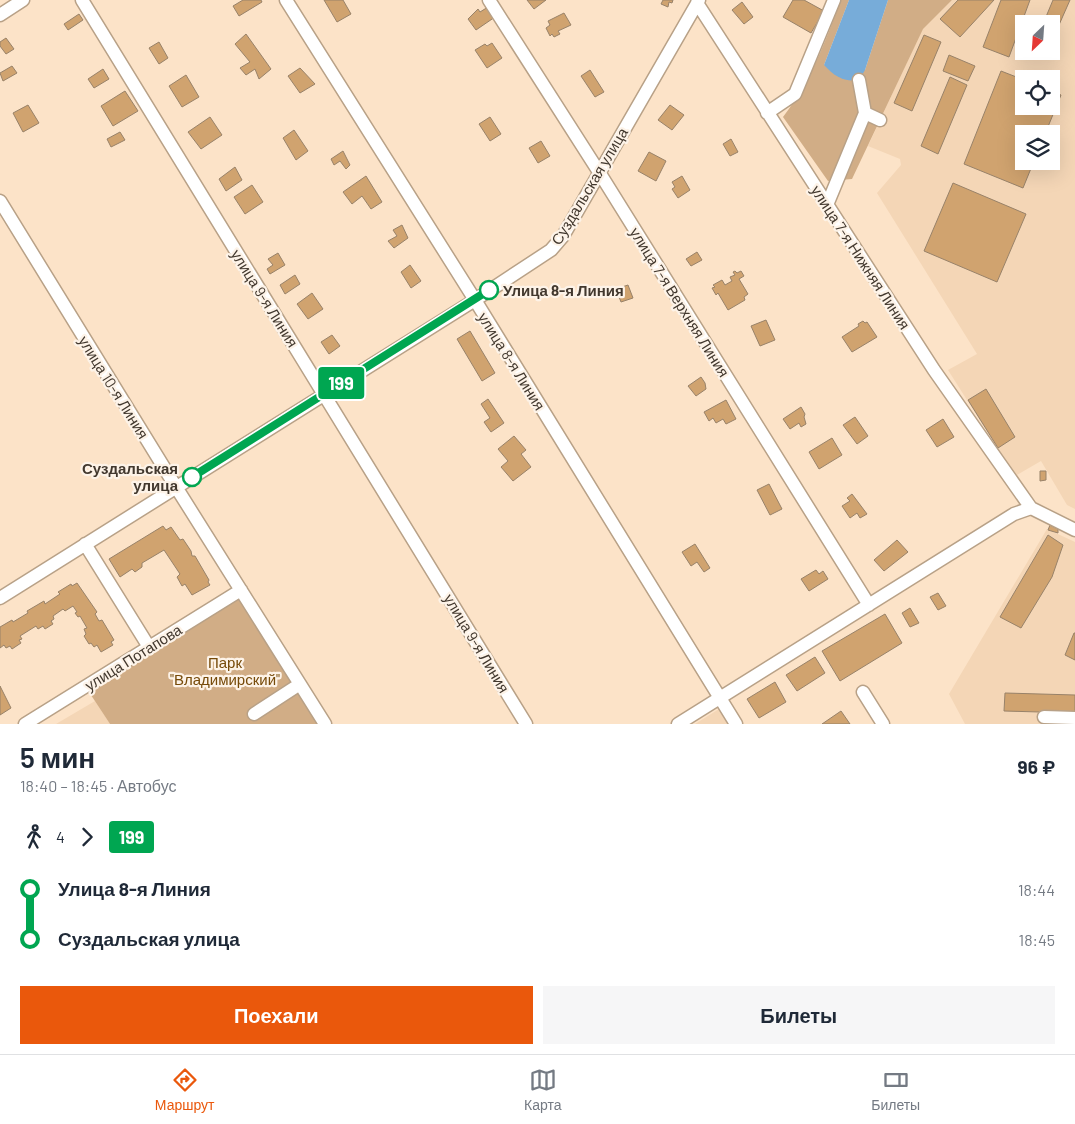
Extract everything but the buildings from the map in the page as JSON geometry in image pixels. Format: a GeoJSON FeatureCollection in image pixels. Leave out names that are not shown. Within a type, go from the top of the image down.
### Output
{"type":"FeatureCollection","features":[{"type":"Feature","properties":{"kind":"street"},"geometry":{"type":"LineString","coordinates":[[0,15],[23,0]]}},
{"type":"Feature","properties":{"kind":"street","name":"улица 9-я Линия"},"geometry":{"type":"LineString","coordinates":[[82,0],[526,724]]}},
{"type":"Feature","properties":{"kind":"street","name":"улица 8-я Линия"},"geometry":{"type":"LineString","coordinates":[[286,0],[475,300],[736,724]]}},
{"type":"Feature","properties":{"kind":"street","name":"улица 7-я Верхняя Линия"},"geometry":{"type":"LineString","coordinates":[[489,0],[599,172],[869,605]]}},
{"type":"Feature","properties":{"kind":"street"},"geometry":{"type":"LineString","coordinates":[[768,113],[787,93],[795,94],[834,0]]}},
{"type":"Feature","properties":{"kind":"street","name":"Суздальская улица"},"geometry":{"type":"LineString","coordinates":[[0,598],[475,300],[551,250],[563,236],[698,2]]}},
{"type":"Feature","properties":{"kind":"street","name":"улица 7-я Нижняя Линия"},"geometry":{"type":"LineString","coordinates":[[698,2],[934,370],[1031,508]]}},
{"type":"Feature","properties":{"kind":"street"},"geometry":{"type":"LineString","coordinates":[[827,205],[865,113],[860,80]]}},
{"type":"Feature","properties":{"kind":"street"},"geometry":{"type":"LineString","coordinates":[[865,113],[880,120]]}},
{"type":"Feature","properties":{"kind":"street","name":"улица 10-я Линия"},"geometry":{"type":"LineString","coordinates":[[0,201],[176,488],[326,724]]}},
{"type":"Feature","properties":{"kind":"street"},"geometry":{"type":"LineString","coordinates":[[678,724],[869,605],[887,600],[1014,514],[1031,508],[1073,533]]}},
{"type":"Feature","properties":{"kind":"street"},"geometry":{"type":"LineString","coordinates":[[85,544],[149,647]]}},
{"type":"Feature","properties":{"kind":"street","name":"улица Потапова"},"geometry":{"type":"LineString","coordinates":[[25,724],[241,590]]}},
{"type":"Feature","properties":{"kind":"street"},"geometry":{"type":"LineString","coordinates":[[254,714],[300,684]]}},
{"type":"Feature","properties":{"kind":"street"},"geometry":{"type":"LineString","coordinates":[[863,692],[883,724]]}},
{"type":"Feature","properties":{"kind":"street"},"geometry":{"type":"LineString","coordinates":[[1044,717],[1075,718]]}},
{"type":"Feature","properties":{"kind":"shaded area"},"geometry":{"type":"Polygon","coordinates":[[[952,0],[1075,0],[1075,509],[1067,505],[1041,461],[1015,476],[948,370],[977,354],[877,193],[901,165],[900,159],[868,146],[923,28],[952,0]]]}},
{"type":"Feature","properties":{"kind":"shaded area"},"geometry":{"type":"Polygon","coordinates":[[[1047,529],[1075,542],[1075,724],[965,724],[949,694],[1047,529]]]}},
{"type":"Feature","properties":{"kind":"shaded area"},"geometry":{"type":"Polygon","coordinates":[[[95,701],[110,724],[56,724],[95,701]]]}},
{"type":"Feature","properties":{"kind":"shaded area"},"geometry":{"type":"Polygon","coordinates":[[[719,709],[728,724],[695,724],[719,709]]]}},
{"type":"Feature","properties":{"kind":"green space"},"geometry":{"type":"Polygon","coordinates":[[[841,0],[849,0],[824,65],[865,70],[888,0],[952,0],[923,29],[852,179],[828,181],[783,117],[809,75],[841,0]]]}},
{"type":"Feature","properties":{"kind":"green space","name":"Парк \"Владимирский\""},"geometry":{"type":"Polygon","coordinates":[[[241,597],[323,724],[110,724],[89,692],[241,597]]]}},
{"type":"Feature","properties":{"kind":"water"},"geometry":{"type":"Polygon","coordinates":[[[849,0],[888,0],[865,70],[859,80],[840,78],[824,65],[849,0]]]}},
{"type":"Feature","properties":{"kind":"bus line","name":"199"},"geometry":{"type":"LineString","coordinates":[[192,477],[489,290]]}},
{"type":"Feature","properties":{"kind":"place","name":"Улица 8-я Линия"},"geometry":{"type":"Point","coordinates":[489,290]}},
{"type":"Feature","properties":{"kind":"place","name":"Суздальская улица"},"geometry":{"type":"Point","coordinates":[192,477]}}]}
